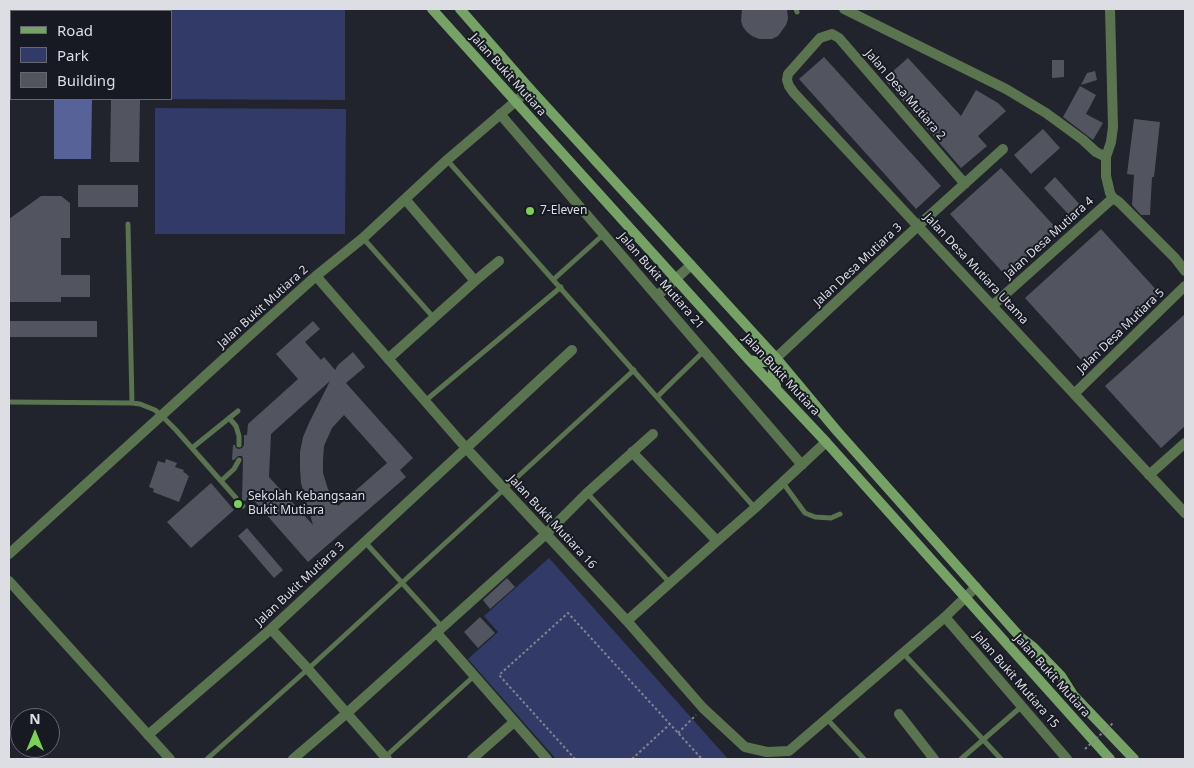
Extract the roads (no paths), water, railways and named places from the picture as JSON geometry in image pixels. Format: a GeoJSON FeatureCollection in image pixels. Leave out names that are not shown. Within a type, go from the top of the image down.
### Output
{"type":"FeatureCollection","features":[{"type":"Feature","properties":{"kind":"street","name":"Jalan Bukit Mutiara"},"geometry":{"type":"LineString","coordinates":[[432,9],[749,360],[826,442],[1110,759]]}},
{"type":"Feature","properties":{"kind":"street","name":"Jalan Bukit Mutiara"},"geometry":{"type":"LineString","coordinates":[[460,9],[530,89],[776,358],[837,431],[1020,637],[1034,647],[1061,676],[1074,695],[1134,759]]}},
{"type":"Feature","properties":{"kind":"street"},"geometry":{"type":"LineString","coordinates":[[844,9],[1006,89],[1046,113],[1096,152],[1106,157]]}},
{"type":"Feature","properties":{"kind":"street"},"geometry":{"type":"LineString","coordinates":[[1110,9],[1113,127],[1112,142],[1106,157],[1106,176],[1113,198]]}},
{"type":"Feature","properties":{"kind":"street","name":"Jalan Desa Mutiara 2"},"geometry":{"type":"LineString","coordinates":[[820,38],[832,34],[840,38],[965,184]]}},
{"type":"Feature","properties":{"kind":"street","name":"Jalan Desa Mutiara Utama"},"geometry":{"type":"LineString","coordinates":[[820,38],[788,74],[787,80],[794,93],[919,225],[1185,513]]}},
{"type":"Feature","properties":{"kind":"street","name":"Jalan Bukit Mutiara 2"},"geometry":{"type":"LineString","coordinates":[[12,551],[316,276],[363,238],[448,160],[530,89]]}},
{"type":"Feature","properties":{"kind":"street","name":"Jalan Bukit Mutiara 21"},"geometry":{"type":"LineString","coordinates":[[500,114],[802,466]]}},
{"type":"Feature","properties":{"kind":"street","name":"Jalan Desa Mutiara 3"},"geometry":{"type":"LineString","coordinates":[[776,358],[1003,149]]}},
{"type":"Feature","properties":{"kind":"street","name":"Jalan Desa Mutiara 4"},"geometry":{"type":"LineString","coordinates":[[992,306],[1113,198],[1126,208],[1175,258],[1185,271]]}},
{"type":"Feature","properties":{"kind":"street"},"geometry":{"type":"LineString","coordinates":[[405,199],[475,280]]}},
{"type":"Feature","properties":{"kind":"street"},"geometry":{"type":"LineString","coordinates":[[388,359],[498,261]]}},
{"type":"Feature","properties":{"kind":"street"},"geometry":{"type":"LineString","coordinates":[[657,296],[690,265]]}},
{"type":"Feature","properties":{"kind":"street","name":"Jalan Bukit Mutiara 16"},"geometry":{"type":"LineString","coordinates":[[316,276],[466,448],[627,621],[703,708],[745,746],[767,752],[789,751],[827,719]]}},
{"type":"Feature","properties":{"kind":"street","name":"Jalan Desa Mutiara 5"},"geometry":{"type":"LineString","coordinates":[[1074,394],[1185,286]]}},
{"type":"Feature","properties":{"kind":"street","name":"Jalan Bukit Mutiara 3"},"geometry":{"type":"LineString","coordinates":[[148,734],[271,629],[572,350]]}},
{"type":"Feature","properties":{"kind":"street"},"geometry":{"type":"LineString","coordinates":[[749,360],[768,362],[776,358]]}},
{"type":"Feature","properties":{"kind":"street"},"geometry":{"type":"LineString","coordinates":[[776,358],[773,379],[777,390]]}},
{"type":"Feature","properties":{"kind":"street"},"geometry":{"type":"LineString","coordinates":[[293,759],[347,713],[546,534],[587,493],[653,434]]}},
{"type":"Feature","properties":{"kind":"street"},"geometry":{"type":"LineString","coordinates":[[627,621],[756,508],[826,442]]}},
{"type":"Feature","properties":{"kind":"street"},"geometry":{"type":"LineString","coordinates":[[1150,475],[1185,443]]}},
{"type":"Feature","properties":{"kind":"street"},"geometry":{"type":"LineString","coordinates":[[632,452],[717,541]]}},
{"type":"Feature","properties":{"kind":"street"},"geometry":{"type":"LineString","coordinates":[[9,581],[170,759]]}},
{"type":"Feature","properties":{"kind":"street"},"geometry":{"type":"LineString","coordinates":[[827,719],[976,587]]}},
{"type":"Feature","properties":{"kind":"street","name":"Jalan Bukit Mutiara 15"},"geometry":{"type":"LineString","coordinates":[[945,616],[1067,759]]}},
{"type":"Feature","properties":{"kind":"street"},"geometry":{"type":"LineString","coordinates":[[271,629],[385,758]]}},
{"type":"Feature","properties":{"kind":"street"},"geometry":{"type":"LineString","coordinates":[[439,630],[474,676],[547,759]]}},
{"type":"Feature","properties":{"kind":"street"},"geometry":{"type":"LineString","coordinates":[[899,714],[934,759]]}},
{"type":"Feature","properties":{"kind":"street"},"geometry":{"type":"LineString","coordinates":[[472,759],[514,722]]}},
{"type":"Feature","properties":{"kind":"street"},"geometry":{"type":"LineString","coordinates":[[1116,740],[1127,759]]}},
{"type":"Feature","properties":{"kind":"lane"},"geometry":{"type":"LineString","coordinates":[[448,160],[756,508]]}},
{"type":"Feature","properties":{"kind":"lane"},"geometry":{"type":"LineString","coordinates":[[128,224],[132,403]]}},
{"type":"Feature","properties":{"kind":"lane"},"geometry":{"type":"LineString","coordinates":[[554,279],[604,234]]}},
{"type":"Feature","properties":{"kind":"lane"},"geometry":{"type":"LineString","coordinates":[[363,238],[434,318]]}},
{"type":"Feature","properties":{"kind":"lane"},"geometry":{"type":"LineString","coordinates":[[424,401],[561,287]]}},
{"type":"Feature","properties":{"kind":"lane"},"geometry":{"type":"LineString","coordinates":[[657,397],[704,351]]}},
{"type":"Feature","properties":{"kind":"lane"},"geometry":{"type":"LineString","coordinates":[[207,759],[505,490],[634,370]]}},
{"type":"Feature","properties":{"kind":"lane"},"geometry":{"type":"LineString","coordinates":[[9,402],[132,403],[155,410],[236,498]]}},
{"type":"Feature","properties":{"kind":"lane"},"geometry":{"type":"LineString","coordinates":[[192,448],[238,411]]}},
{"type":"Feature","properties":{"kind":"lane"},"geometry":{"type":"LineString","coordinates":[[229,418],[236,426],[240,445]]}},
{"type":"Feature","properties":{"kind":"lane"},"geometry":{"type":"LineString","coordinates":[[221,481],[234,469],[239,460]]}},
{"type":"Feature","properties":{"kind":"lane"},"geometry":{"type":"LineString","coordinates":[[783,483],[805,513],[815,517],[831,518],[840,514]]}},
{"type":"Feature","properties":{"kind":"lane"},"geometry":{"type":"LineString","coordinates":[[587,493],[670,583]]}},
{"type":"Feature","properties":{"kind":"lane"},"geometry":{"type":"LineString","coordinates":[[364,542],[402,583],[439,630]]}},
{"type":"Feature","properties":{"kind":"lane"},"geometry":{"type":"LineString","coordinates":[[902,653],[1001,759]]}},
{"type":"Feature","properties":{"kind":"lane"},"geometry":{"type":"LineString","coordinates":[[385,758],[474,676]]}},
{"type":"Feature","properties":{"kind":"lane"},"geometry":{"type":"LineString","coordinates":[[961,759],[1022,706]]}},
{"type":"Feature","properties":{"kind":"lane"},"geometry":{"type":"LineString","coordinates":[[827,719],[864,759]]}},
{"type":"Feature","properties":{"kind":"place","name":"7-Eleven"},"geometry":{"type":"Point","coordinates":[530,211]}},
{"type":"Feature","properties":{"kind":"place","name":"Sekolah Kebangsaan Bukit Mutiara"},"geometry":{"type":"Point","coordinates":[238,504]}}]}
